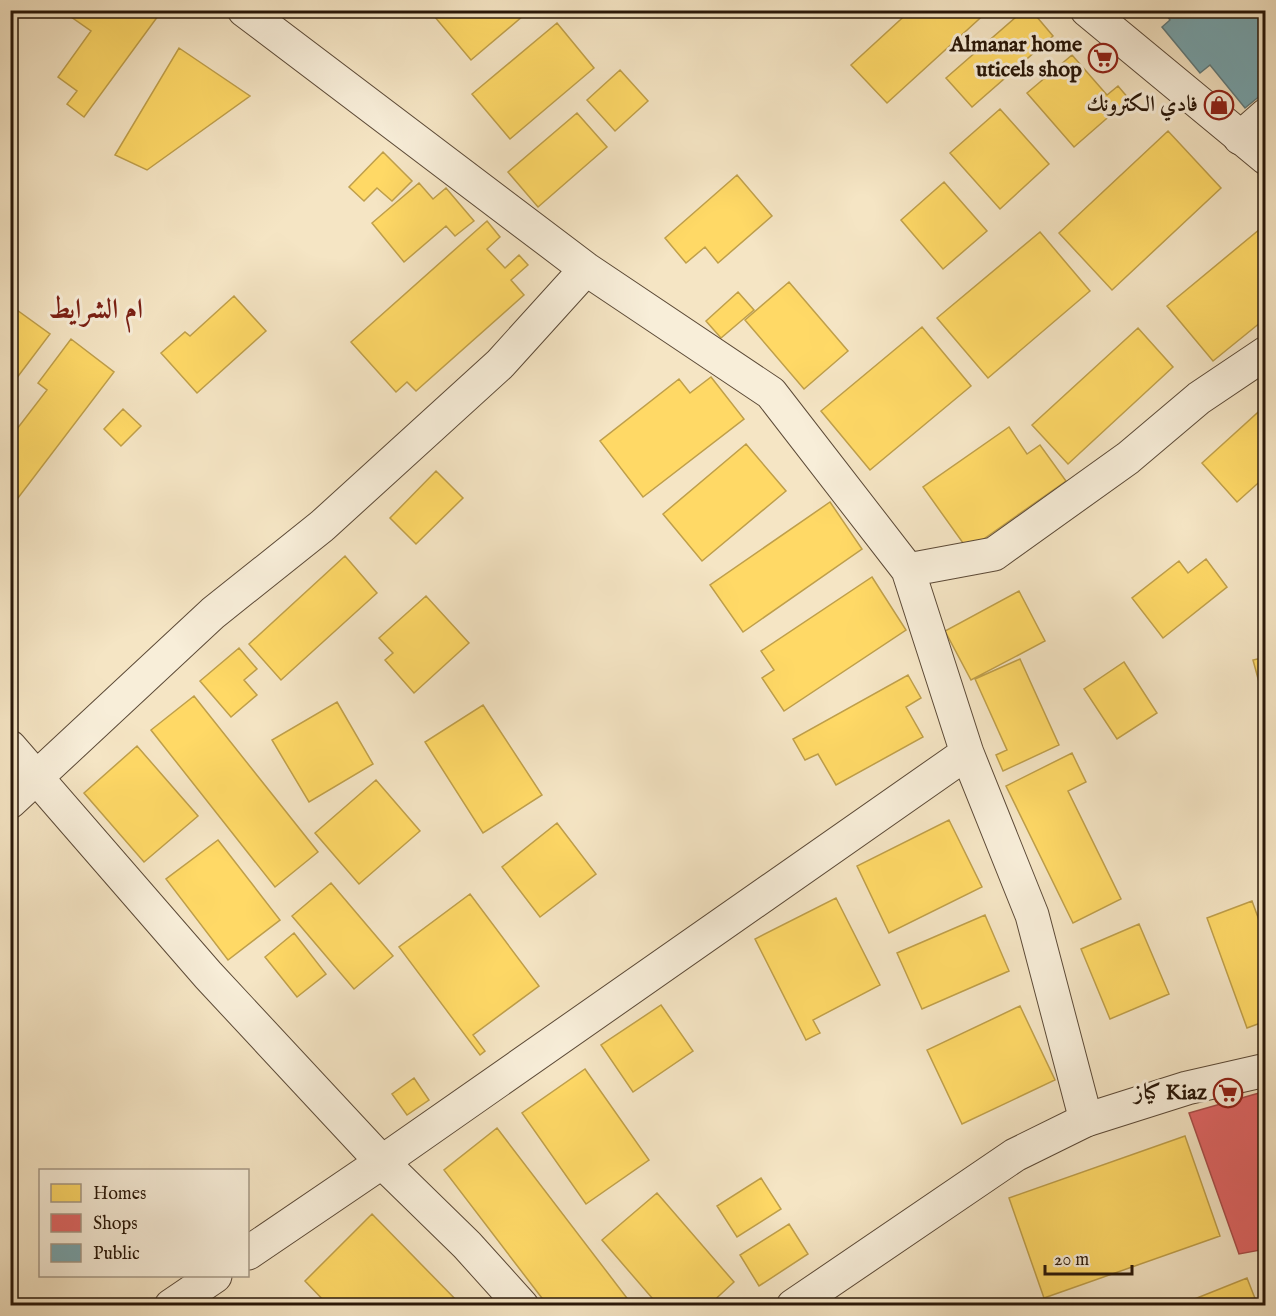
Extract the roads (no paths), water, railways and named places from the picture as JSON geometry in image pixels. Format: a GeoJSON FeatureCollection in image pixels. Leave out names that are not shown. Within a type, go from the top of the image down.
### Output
{"type":"FeatureCollection","features":[{"type":"Feature","properties":{"kind":"street"},"geometry":{"type":"LineString","coordinates":[[244,10],[586,269],[771,393],[908,570],[967,753],[1032,915],[1086,1120]]}},
{"type":"Feature","properties":{"kind":"street"},"geometry":{"type":"LineString","coordinates":[[1087,10],[1266,158]]}},
{"type":"Feature","properties":{"kind":"street"},"geometry":{"type":"LineString","coordinates":[[1240,138],[1266,115]]}},
{"type":"Feature","properties":{"kind":"street"},"geometry":{"type":"LineString","coordinates":[[10,802],[213,613],[322,526],[500,364],[586,269]]}},
{"type":"Feature","properties":{"kind":"street"},"geometry":{"type":"LineString","coordinates":[[908,570],[994,554],[1128,458],[1199,398],[1266,353]]}},
{"type":"Feature","properties":{"kind":"street"},"geometry":{"type":"LineString","coordinates":[[10,747],[39,777],[208,975],[382,1162],[467,1245],[522,1305]]}},
{"type":"Feature","properties":{"kind":"street"},"geometry":{"type":"LineString","coordinates":[[249,1252],[967,753]]}},
{"type":"Feature","properties":{"kind":"street"},"geometry":{"type":"LineString","coordinates":[[793,1305],[1015,1155],[1086,1120],[1187,1088],[1266,1070]]}},
{"type":"Feature","properties":{"kind":"street"},"geometry":{"type":"LineString","coordinates":[[171,1305],[212,1277]]}},
{"type":"Feature","properties":{"kind":"place","name":"Almanar home uticels shop"},"geometry":{"type":"Point","coordinates":[1103,58]}},
{"type":"Feature","properties":{"kind":"place","name":"فادي الكترونك"},"geometry":{"type":"Point","coordinates":[1219,105]}},
{"type":"Feature","properties":{"kind":"place","name":"كياز Kiaz"},"geometry":{"type":"Point","coordinates":[1228,1093]}},
{"type":"Feature","properties":{"kind":"district","name":"ام الشرايط"},"geometry":{"type":"Point","coordinates":[96,310]}}]}
